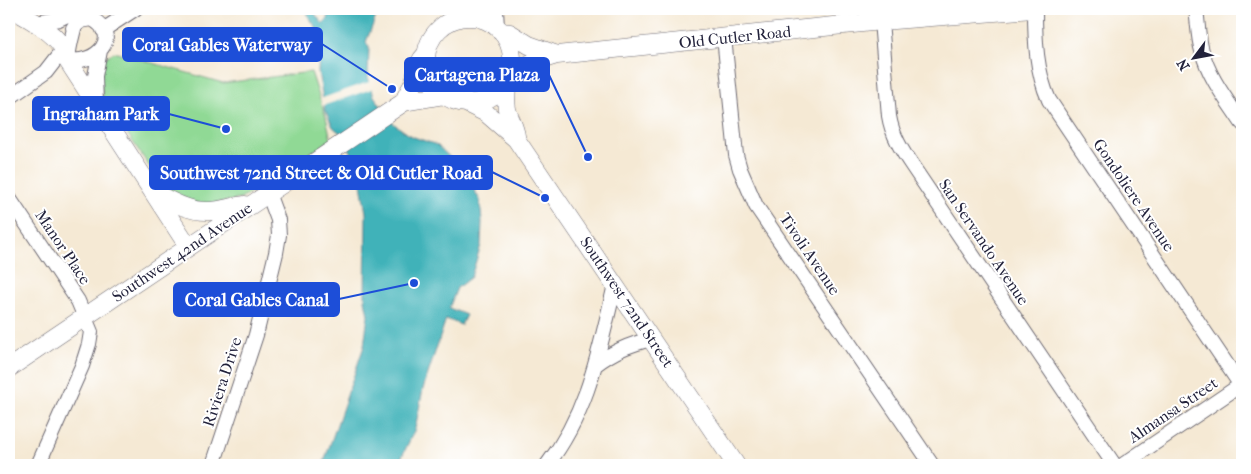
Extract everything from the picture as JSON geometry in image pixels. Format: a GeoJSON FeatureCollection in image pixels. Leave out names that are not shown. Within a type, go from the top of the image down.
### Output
{"type":"FeatureCollection","features":[{"type":"Feature","properties":{"kind":"main road","name":"Old Cutler Road"},"geometry":{"type":"LineString","coordinates":[[506,80],[531,63],[558,55],[882,21],[1034,9]]}},
{"type":"Feature","properties":{"kind":"main road"},"geometry":{"type":"LineString","coordinates":[[9,12],[13,10],[36,23],[60,44],[66,52],[65,57]]}},
{"type":"Feature","properties":{"kind":"main road"},"geometry":{"type":"LineString","coordinates":[[9,12],[38,32],[65,57],[188,246]]}},
{"type":"Feature","properties":{"kind":"main road"},"geometry":{"type":"LineString","coordinates":[[458,14],[478,18],[499,30],[510,48],[510,70],[506,80],[490,97],[478,101],[464,102],[445,95],[431,80],[426,54],[428,46],[438,30],[458,14]]}},
{"type":"Feature","properties":{"kind":"main road","name":"Old Cutler Road"},"geometry":{"type":"LineString","coordinates":[[499,30],[510,33],[530,45],[558,55]]}},
{"type":"Feature","properties":{"kind":"main road"},"geometry":{"type":"LineString","coordinates":[[399,106],[415,77],[419,62],[426,54]]}},
{"type":"Feature","properties":{"kind":"main road","name":"Southwest 72nd Street"},"geometry":{"type":"LineString","coordinates":[[506,80],[508,88],[507,110],[516,133],[516,139]]}},
{"type":"Feature","properties":{"kind":"main road","name":"Southwest 42nd Avenue"},"geometry":{"type":"LineString","coordinates":[[9,368],[399,106],[445,95]]}},
{"type":"Feature","properties":{"kind":"main road","name":"Southwest 72nd Street"},"geometry":{"type":"LineString","coordinates":[[464,102],[486,113],[516,139],[651,339],[730,462]]}},
{"type":"Feature","properties":{"kind":"main road"},"geometry":{"type":"LineString","coordinates":[[153,192],[176,203],[199,210],[210,211],[250,205]]}},
{"type":"Feature","properties":{"kind":"street"},"geometry":{"type":"LineString","coordinates":[[36,23],[91,13],[135,9]]}},
{"type":"Feature","properties":{"kind":"street"},"geometry":{"type":"LineString","coordinates":[[496,9],[499,30]]}},
{"type":"Feature","properties":{"kind":"street","name":"Gondoliere Avenue"},"geometry":{"type":"LineString","coordinates":[[1034,9],[1037,53],[1042,81],[1049,100],[1242,386]]}},
{"type":"Feature","properties":{"kind":"street"},"geometry":{"type":"LineString","coordinates":[[1196,9],[1200,40],[1208,69],[1242,123]]}},
{"type":"Feature","properties":{"kind":"street"},"geometry":{"type":"LineString","coordinates":[[73,28],[85,19],[92,18],[91,13]]}},
{"type":"Feature","properties":{"kind":"street"},"geometry":{"type":"LineString","coordinates":[[65,57],[73,28],[91,13]]}},
{"type":"Feature","properties":{"kind":"street"},"geometry":{"type":"LineString","coordinates":[[91,13],[105,42],[100,51],[95,76],[96,103]]}},
{"type":"Feature","properties":{"kind":"street","name":"San Servando Avenue"},"geometry":{"type":"LineString","coordinates":[[882,21],[890,126],[897,142],[912,168],[1118,464]]}},
{"type":"Feature","properties":{"kind":"street","name":"Tivoli Avenue"},"geometry":{"type":"LineString","coordinates":[[724,37],[736,156],[756,206],[932,465]]}},
{"type":"Feature","properties":{"kind":"street"},"geometry":{"type":"LineString","coordinates":[[9,98],[42,75],[54,63],[65,57],[82,61],[100,51]]}},
{"type":"Feature","properties":{"kind":"street","name":"Riviera Drive"},"geometry":{"type":"LineString","coordinates":[[213,465],[256,335],[276,253],[279,235],[277,215],[268,193]]}},
{"type":"Feature","properties":{"kind":"street","name":"Manor Place"},"geometry":{"type":"LineString","coordinates":[[9,198],[78,301],[86,317]]}},
{"type":"Feature","properties":{"kind":"street"},"geometry":{"type":"LineString","coordinates":[[547,465],[562,445],[583,405],[615,285]]}},
{"type":"Feature","properties":{"kind":"street"},"geometry":{"type":"LineString","coordinates":[[38,465],[88,350],[91,332],[86,317]]}},
{"type":"Feature","properties":{"kind":"street"},"geometry":{"type":"LineString","coordinates":[[595,365],[622,348],[651,339]]}},
{"type":"Feature","properties":{"kind":"street","name":"Almansa Street"},"geometry":{"type":"LineString","coordinates":[[1118,464],[1242,386]]}},
{"type":"Feature","properties":{"kind":"green space"},"geometry":{"type":"Polygon","coordinates":[[[114,52],[223,83],[311,72],[326,117],[331,140],[241,199],[196,206],[165,190],[103,97],[100,78],[104,58],[114,52]]]}},
{"type":"Feature","properties":{"kind":"water"},"geometry":{"type":"Polygon","coordinates":[[[328,9],[379,9],[366,42],[369,47],[368,77],[374,96],[394,124],[411,136],[437,145],[462,169],[480,200],[482,222],[481,245],[471,277],[457,288],[449,308],[466,315],[461,325],[446,319],[423,389],[415,429],[398,465],[323,465],[364,346],[368,315],[365,300],[366,213],[360,179],[351,152],[340,133],[333,127],[325,110],[318,72],[320,34],[307,14],[313,11],[323,24],[329,17],[326,15],[328,9]]]}},
{"type":"Feature","properties":{"kind":"pier"},"geometry":{"type":"Polygon","coordinates":[[[372,81],[374,88],[322,106],[320,99],[372,81]]]}},
{"type":"Feature","properties":{"kind":"place","name":"Coral Gables Waterway"},"geometry":{"type":"Point","coordinates":[392,89]}},
{"type":"Feature","properties":{"kind":"place","name":"Ingraham Park"},"geometry":{"type":"Point","coordinates":[226,129]}},
{"type":"Feature","properties":{"kind":"place","name":"Cartagena Plaza"},"geometry":{"type":"Point","coordinates":[588,157]}},
{"type":"Feature","properties":{"kind":"place","name":"Southwest 72nd Street & Old Cutler Road"},"geometry":{"type":"Point","coordinates":[545,198]}},
{"type":"Feature","properties":{"kind":"place","name":"Coral Gables Canal"},"geometry":{"type":"Point","coordinates":[414,283]}}]}
